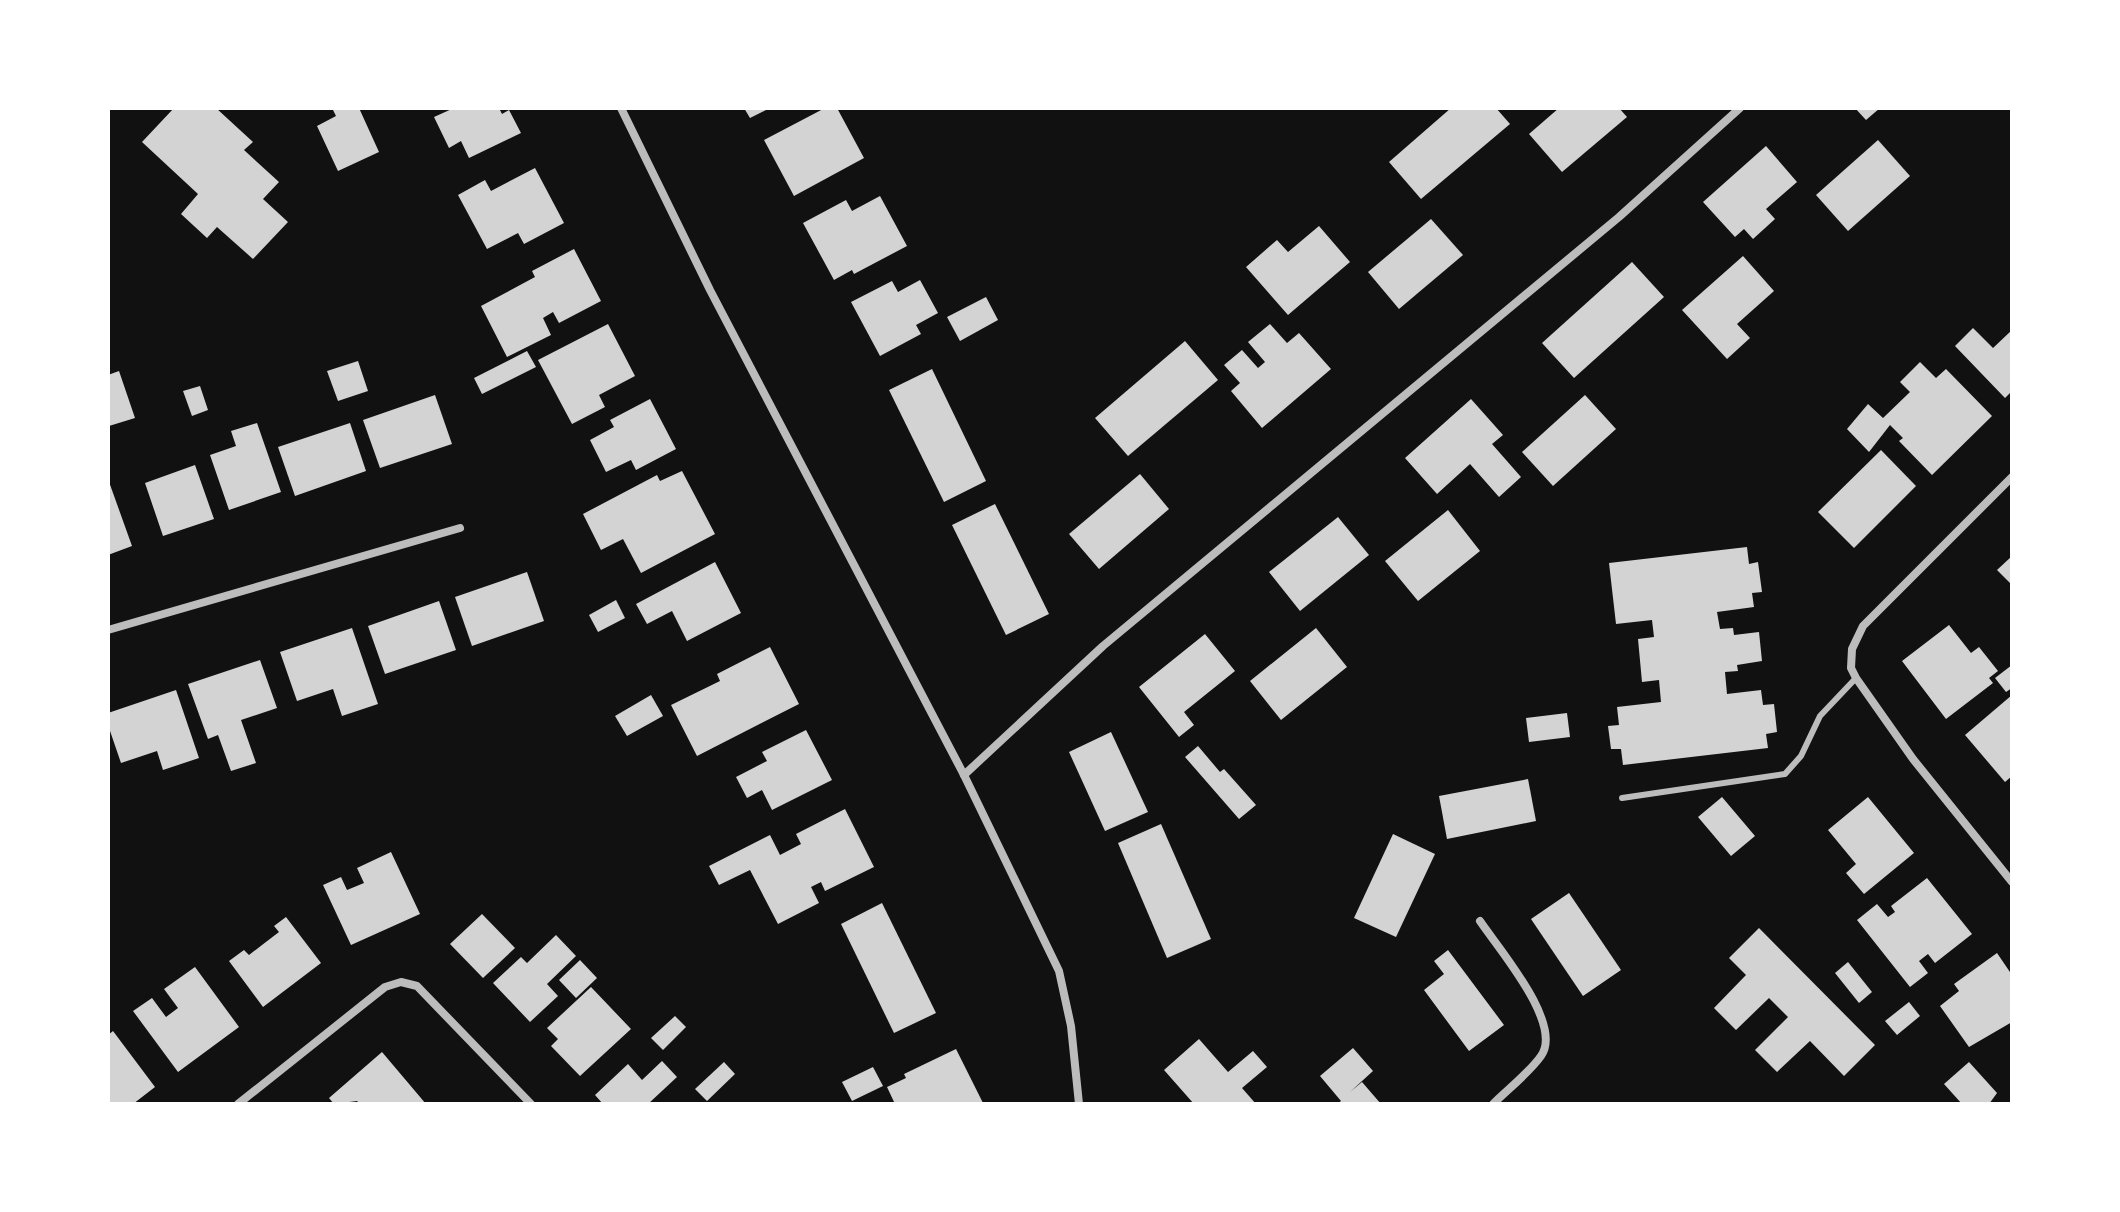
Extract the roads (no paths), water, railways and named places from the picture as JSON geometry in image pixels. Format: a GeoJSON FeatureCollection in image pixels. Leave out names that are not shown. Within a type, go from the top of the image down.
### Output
{"type":"FeatureCollection","features":[{"type":"Feature","properties":{"kind":"street"},"geometry":{"type":"LineString","coordinates":[[621,108],[710,290],[964,775],[1059,971],[1071,1026],[1079,1104]]}},
{"type":"Feature","properties":{"kind":"street"},"geometry":{"type":"LineString","coordinates":[[964,775],[1103,646],[1619,217],[1740,108]]}},
{"type":"Feature","properties":{"kind":"street"},"geometry":{"type":"LineString","coordinates":[[2012,477],[1863,626],[1852,649],[1851,668],[1913,759],[2012,882]]}},
{"type":"Feature","properties":{"kind":"street"},"geometry":{"type":"LineString","coordinates":[[108,630],[460,528]]}},
{"type":"Feature","properties":{"kind":"street"},"geometry":{"type":"LineString","coordinates":[[1480,921],[1540,1011],[1547,1030],[1543,1054],[1493,1104]]}},
{"type":"Feature","properties":{"kind":"street"},"geometry":{"type":"LineString","coordinates":[[238,1104],[385,987],[401,982],[417,986],[531,1104]]}},
{"type":"Feature","properties":{"kind":"lane"},"geometry":{"type":"LineString","coordinates":[[1622,798],[1785,774],[1801,756],[1820,716],[1856,678]]}}]}
